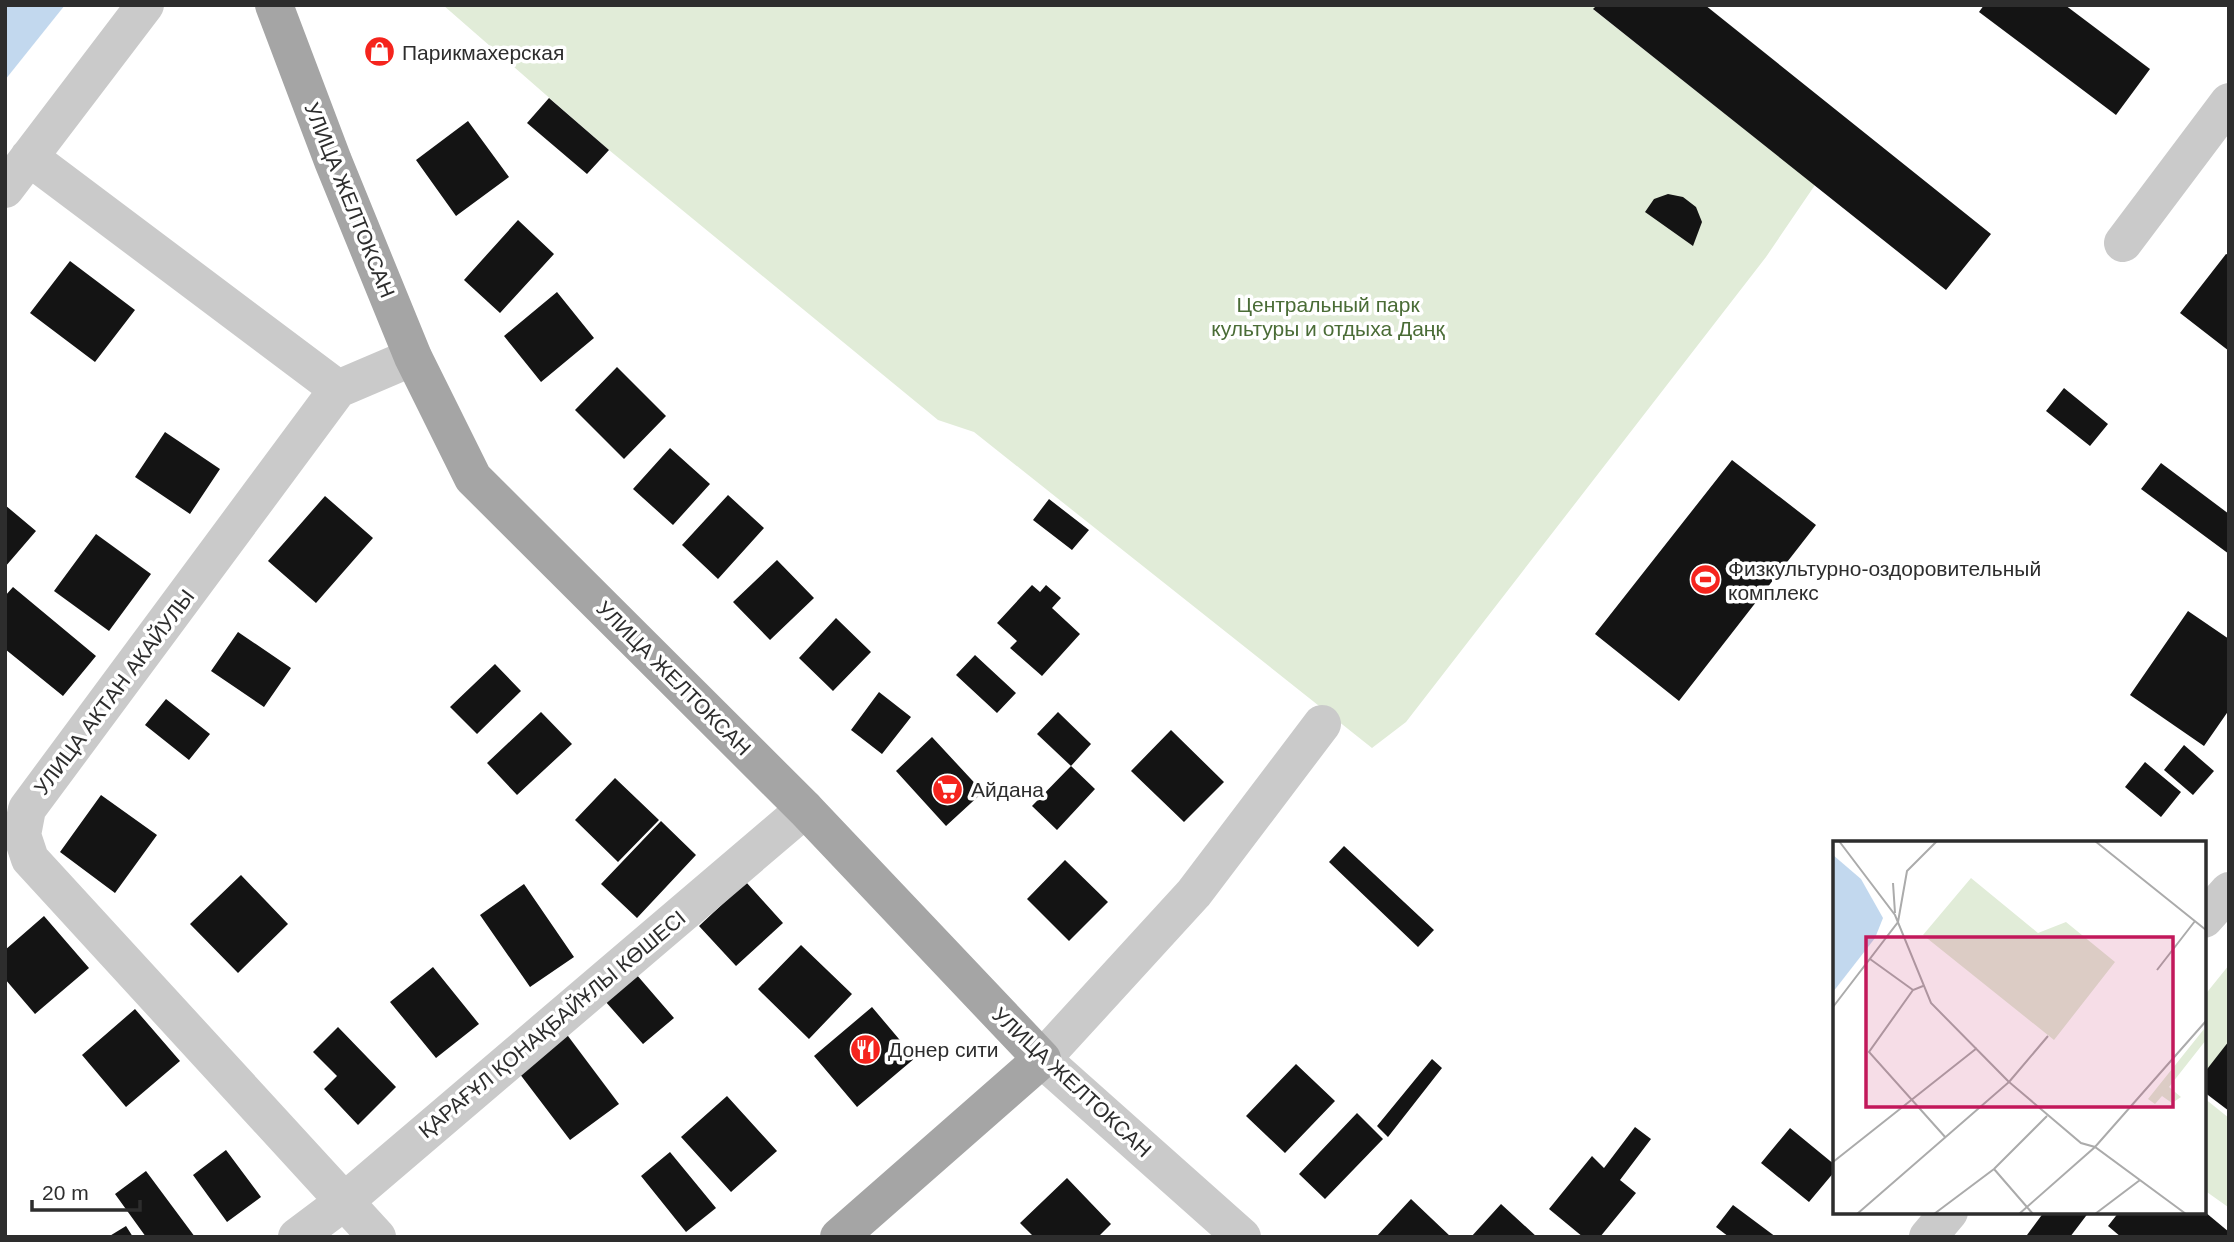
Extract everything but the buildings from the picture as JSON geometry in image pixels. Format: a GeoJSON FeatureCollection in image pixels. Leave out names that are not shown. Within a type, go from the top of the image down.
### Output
{"type":"FeatureCollection","features":[{"type":"Feature","properties":{"kind":"main road","name":"УЛИЦА ЖЕЛТОКСАН"},"geometry":{"type":"LineString","coordinates":[[274,5],[413,357],[474,478],[805,809],[1042,1059]]}},
{"type":"Feature","properties":{"kind":"main road"},"geometry":{"type":"LineString","coordinates":[[839,1237],[1042,1059]]}},
{"type":"Feature","properties":{"kind":"street"},"geometry":{"type":"LineString","coordinates":[[5,189],[145,5]]}},
{"type":"Feature","properties":{"kind":"street"},"geometry":{"type":"LineString","coordinates":[[2123,243],[2229,102]]}},
{"type":"Feature","properties":{"kind":"street"},"geometry":{"type":"LineString","coordinates":[[29,158],[338,389],[413,357]]}},
{"type":"Feature","properties":{"kind":"street","name":"УЛИЦА АКТАН АКАЙУЛЫ"},"geometry":{"type":"LineString","coordinates":[[338,389],[27,809],[22,835],[30,859],[377,1237]]}},
{"type":"Feature","properties":{"kind":"street"},"geometry":{"type":"LineString","coordinates":[[1042,1059],[1194,893],[1322,724]]}},
{"type":"Feature","properties":{"kind":"street","name":"ҚАРАҒҰЛ ҚОНАҚБАЙҰЛЫ КӨШЕСІ"},"geometry":{"type":"LineString","coordinates":[[297,1237],[345,1201],[805,809]]}},
{"type":"Feature","properties":{"kind":"street"},"geometry":{"type":"LineString","coordinates":[[2206,917],[2229,891]]}},
{"type":"Feature","properties":{"kind":"street","name":"УЛИЦА ЖЕЛТОКСАН"},"geometry":{"type":"LineString","coordinates":[[1042,1059],[1242,1237]]}},
{"type":"Feature","properties":{"kind":"street"},"geometry":{"type":"LineString","coordinates":[[1928,1237],[1947,1214]]}},
{"type":"Feature","properties":{"kind":"green space","name":"Центральный парк культуры и отдыха Даңқ"},"geometry":{"type":"Polygon","coordinates":[[[443,5],[1597,5],[1594,10],[1815,185],[1766,257],[1406,722],[1372,748],[974,432],[938,420],[609,150],[443,5]]]}},
{"type":"Feature","properties":{"kind":"green space"},"geometry":{"type":"Polygon","coordinates":[[[2229,965],[2229,1062],[2206,1091],[2206,994],[2229,965]]]}},
{"type":"Feature","properties":{"kind":"green space"},"geometry":{"type":"Polygon","coordinates":[[[2206,1100],[2229,1118],[2228,1207],[2206,1191],[2206,1100]]]}},
{"type":"Feature","properties":{"kind":"water"},"geometry":{"type":"Polygon","coordinates":[[[5,5],[65,5],[5,80],[5,5]]]}},
{"type":"Feature","properties":{"kind":"place","name":"Парикмахерская"},"geometry":{"type":"Point","coordinates":[379,52]}},
{"type":"Feature","properties":{"kind":"place","name":"Физкультурно-оздоровительный комплекс"},"geometry":{"type":"Point","coordinates":[1705,580]}},
{"type":"Feature","properties":{"kind":"place","name":"Айдана"},"geometry":{"type":"Point","coordinates":[948,789]}},
{"type":"Feature","properties":{"kind":"place","name":"Донер сити"},"geometry":{"type":"Point","coordinates":[865,1049]}}]}
